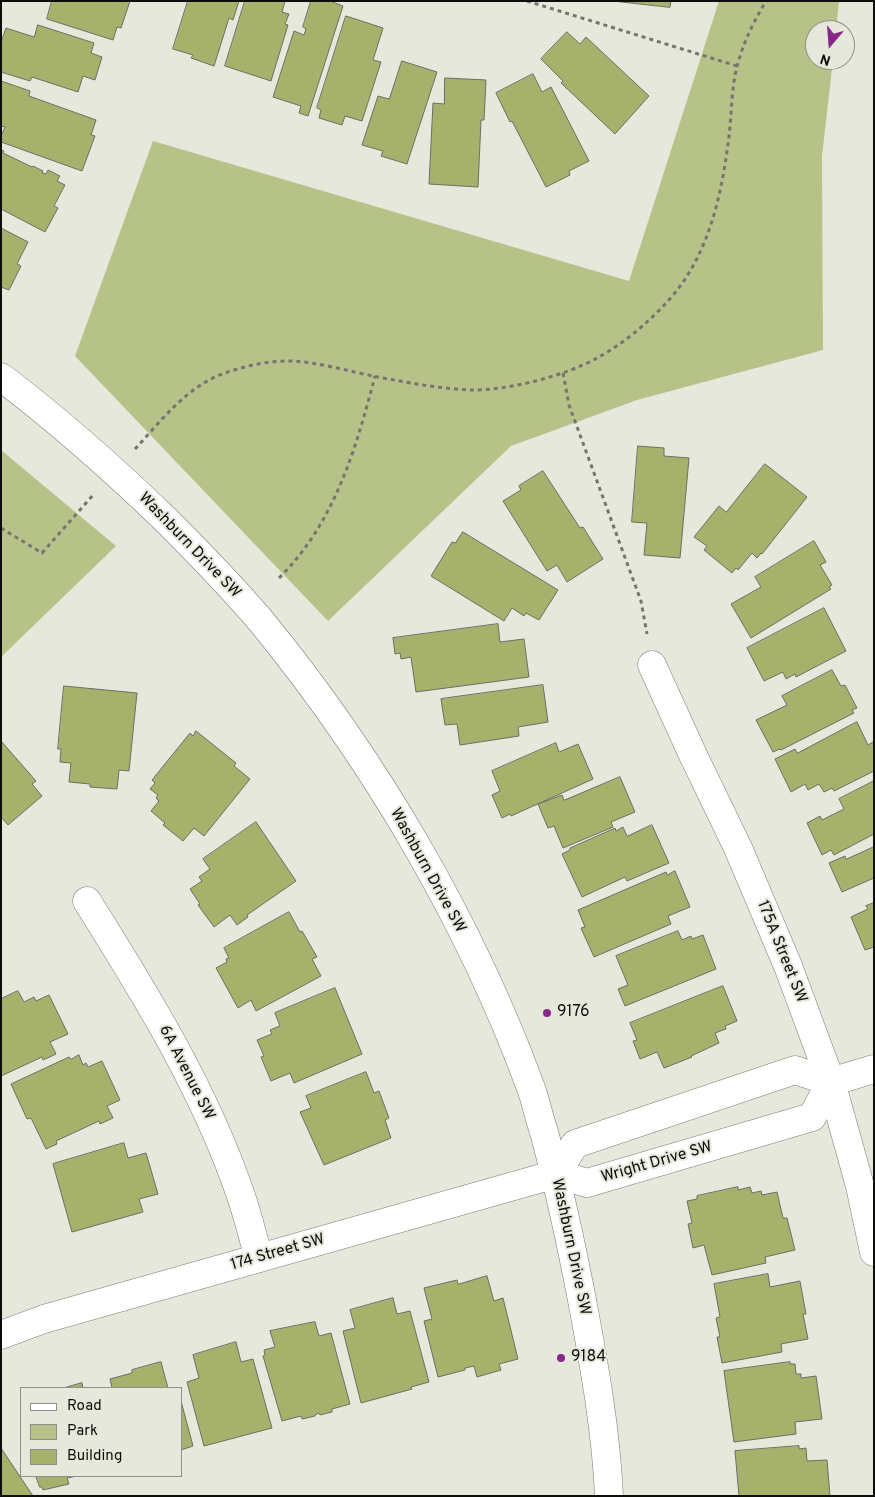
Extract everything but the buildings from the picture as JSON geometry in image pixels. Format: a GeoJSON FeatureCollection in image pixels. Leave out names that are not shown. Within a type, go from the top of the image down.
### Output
{"type":"FeatureCollection","features":[{"type":"Feature","properties":{"kind":"street","name":"Washburn Drive SW"},"geometry":{"type":"LineString","coordinates":[[1,377],[47,412],[115,471],[196,549],[260,620],[326,706],[382,790],[433,875],[498,1006],[532,1091],[556,1174],[590,1343],[607,1454],[609,1496]]}},
{"type":"Feature","properties":{"kind":"street","name":"175A Street SW"},"geometry":{"type":"LineString","coordinates":[[652,665],[738,848],[788,966],[831,1082],[860,1186],[874,1252]]}},
{"type":"Feature","properties":{"kind":"street","name":"6A Avenue SW"},"geometry":{"type":"LineString","coordinates":[[87,901],[175,1046],[226,1157],[242,1197],[259,1258]]}},
{"type":"Feature","properties":{"kind":"street"},"geometry":{"type":"LineString","coordinates":[[556,1174],[575,1144],[795,1070],[831,1082],[874,1069]]}},
{"type":"Feature","properties":{"kind":"street","name":"Wright Drive SW"},"geometry":{"type":"LineString","coordinates":[[556,1174],[587,1183],[812,1117],[831,1082]]}},
{"type":"Feature","properties":{"kind":"street","name":"174 Street SW"},"geometry":{"type":"LineString","coordinates":[[1,1335],[44,1318],[556,1174]]}},
{"type":"Feature","properties":{"kind":"path"},"geometry":{"type":"LineString","coordinates":[[527,1],[737,66]]}},
{"type":"Feature","properties":{"kind":"path"},"geometry":{"type":"LineString","coordinates":[[137,447],[161,419],[201,385],[223,374],[257,364],[289,361],[435,388],[476,390],[513,386],[564,373],[596,359],[631,335],[668,301],[693,267],[710,226],[722,183],[737,66],[751,28],[766,1]]}},
{"type":"Feature","properties":{"kind":"path"},"geometry":{"type":"LineString","coordinates":[[564,373],[569,405],[642,601],[652,665]]}},
{"type":"Feature","properties":{"kind":"path"},"geometry":{"type":"LineString","coordinates":[[279,578],[303,551],[327,513],[361,431],[376,376]]}},
{"type":"Feature","properties":{"kind":"path"},"geometry":{"type":"LineString","coordinates":[[1,528],[42,553],[84,506]]}},
{"type":"Feature","properties":{"kind":"green space"},"geometry":{"type":"Polygon","coordinates":[[[719,1],[839,1],[837,20],[805,20],[805,70],[832,70],[822,156],[823,350],[637,400],[511,446],[328,621],[75,356],[153,141],[629,281],[719,1]]]}},
{"type":"Feature","properties":{"kind":"green space"},"geometry":{"type":"Polygon","coordinates":[[[1,450],[116,546],[1,657],[1,450]]]}},
{"type":"Feature","properties":{"kind":"place","name":"9176"},"geometry":{"type":"Point","coordinates":[547,1013]}},
{"type":"Feature","properties":{"kind":"place","name":"9184"},"geometry":{"type":"Point","coordinates":[561,1358]}}]}
